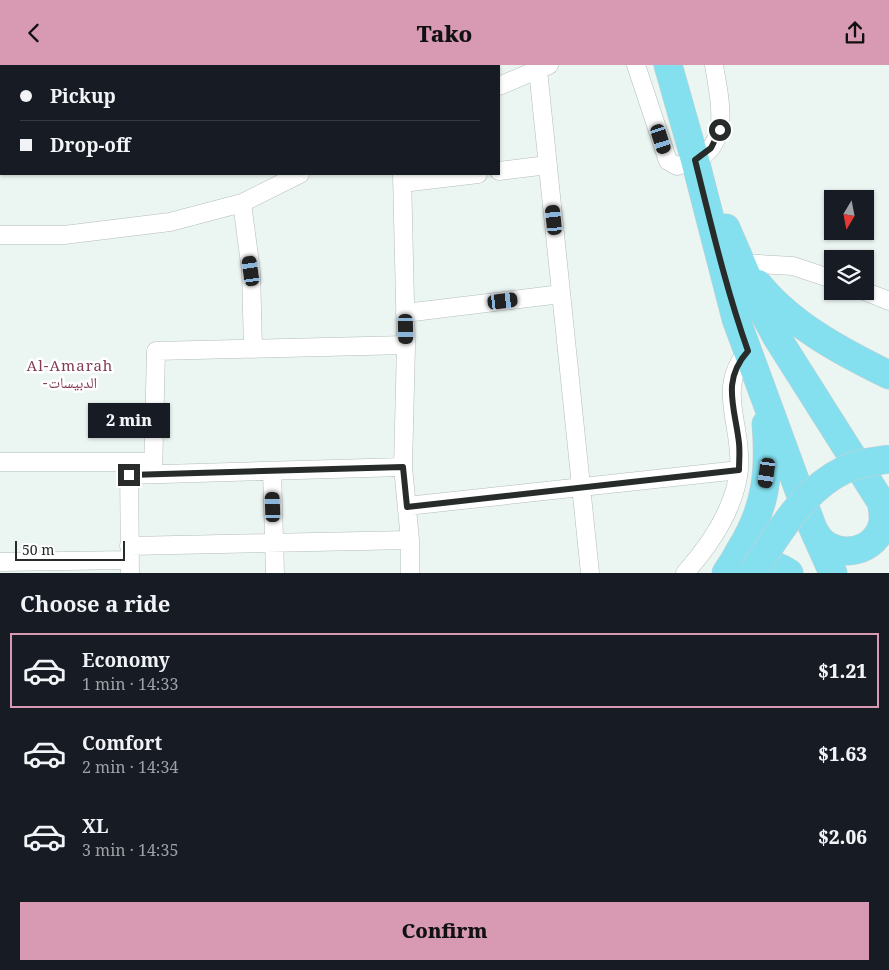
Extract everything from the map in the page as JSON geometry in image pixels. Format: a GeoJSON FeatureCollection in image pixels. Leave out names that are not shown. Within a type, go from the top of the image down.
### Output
{"type":"FeatureCollection","features":[{"type":"Feature","properties":{"kind":"main road"},"geometry":{"type":"LineString","coordinates":[[668,65],[734,309],[758,381],[812,526],[833,573]]}},
{"type":"Feature","properties":{"kind":"main road"},"geometry":{"type":"LineString","coordinates":[[695,160],[758,302],[776,336],[885,511],[877,536],[859,550],[848,552],[836,550],[821,541],[812,526]]}},
{"type":"Feature","properties":{"kind":"main road"},"geometry":{"type":"LineString","coordinates":[[741,263],[762,290],[788,314],[824,339],[889,375]]}},
{"type":"Feature","properties":{"kind":"main road"},"geometry":{"type":"LineString","coordinates":[[726,573],[756,522],[765,491],[767,473],[765,410],[758,381]]}},
{"type":"Feature","properties":{"kind":"main road"},"geometry":{"type":"LineString","coordinates":[[752,573],[797,506],[820,485],[845,469],[877,460],[889,459]]}},
{"type":"Feature","properties":{"kind":"main road"},"geometry":{"type":"LineString","coordinates":[[732,573],[753,564],[768,563],[781,567],[789,573]]}},
{"type":"Feature","properties":{"kind":"street"},"geometry":{"type":"LineString","coordinates":[[636,65],[668,161],[677,166],[695,160],[711,148],[720,130],[721,120],[714,65]]}},
{"type":"Feature","properties":{"kind":"street"},"geometry":{"type":"LineString","coordinates":[[500,86],[544,68],[548,165],[590,573]]}},
{"type":"Feature","properties":{"kind":"street"},"geometry":{"type":"LineString","coordinates":[[500,171],[548,165]]}},
{"type":"Feature","properties":{"kind":"street"},"geometry":{"type":"LineString","coordinates":[[0,235],[64,235],[170,222],[242,203],[298,175]]}},
{"type":"Feature","properties":{"kind":"street"},"geometry":{"type":"LineString","coordinates":[[410,573],[410,540],[403,467],[406,345],[402,178],[459,175]]}},
{"type":"Feature","properties":{"kind":"street"},"geometry":{"type":"LineString","coordinates":[[242,203],[251,271],[253,349]]}},
{"type":"Feature","properties":{"kind":"street"},"geometry":{"type":"LineString","coordinates":[[741,263],[793,266],[824,276]]}},
{"type":"Feature","properties":{"kind":"street"},"geometry":{"type":"LineString","coordinates":[[405,313],[561,294]]}},
{"type":"Feature","properties":{"kind":"street"},"geometry":{"type":"LineString","coordinates":[[874,295],[889,301]]}},
{"type":"Feature","properties":{"kind":"street"},"geometry":{"type":"LineString","coordinates":[[153,468],[156,351],[406,345]]}},
{"type":"Feature","properties":{"kind":"street"},"geometry":{"type":"LineString","coordinates":[[685,573],[723,521],[733,496],[739,470],[739,443],[731,390],[737,365],[748,351]]}},
{"type":"Feature","properties":{"kind":"street"},"geometry":{"type":"LineString","coordinates":[[0,462],[129,468],[272,471],[403,467]]}},
{"type":"Feature","properties":{"kind":"street"},"geometry":{"type":"LineString","coordinates":[[129,468],[130,559]]}},
{"type":"Feature","properties":{"kind":"street"},"geometry":{"type":"LineString","coordinates":[[407,507],[581,486],[739,470]]}},
{"type":"Feature","properties":{"kind":"street"},"geometry":{"type":"LineString","coordinates":[[272,471],[275,573]]}},
{"type":"Feature","properties":{"kind":"street"},"geometry":{"type":"LineString","coordinates":[[0,562],[130,559],[274,543],[410,540]]}},
{"type":"Feature","properties":{"kind":"district","name":"Al-Amarah -الدبيسات"},"geometry":{"type":"Point","coordinates":[70,374]}},
{"type":"Feature","properties":{"kind":"route"},"geometry":{"type":"LineString","coordinates":[[129,475],[403,467],[407,507],[739,470],[739,443],[731,381],[737,365],[748,351],[736,319],[695,160],[711,148],[720,130]]}}]}
